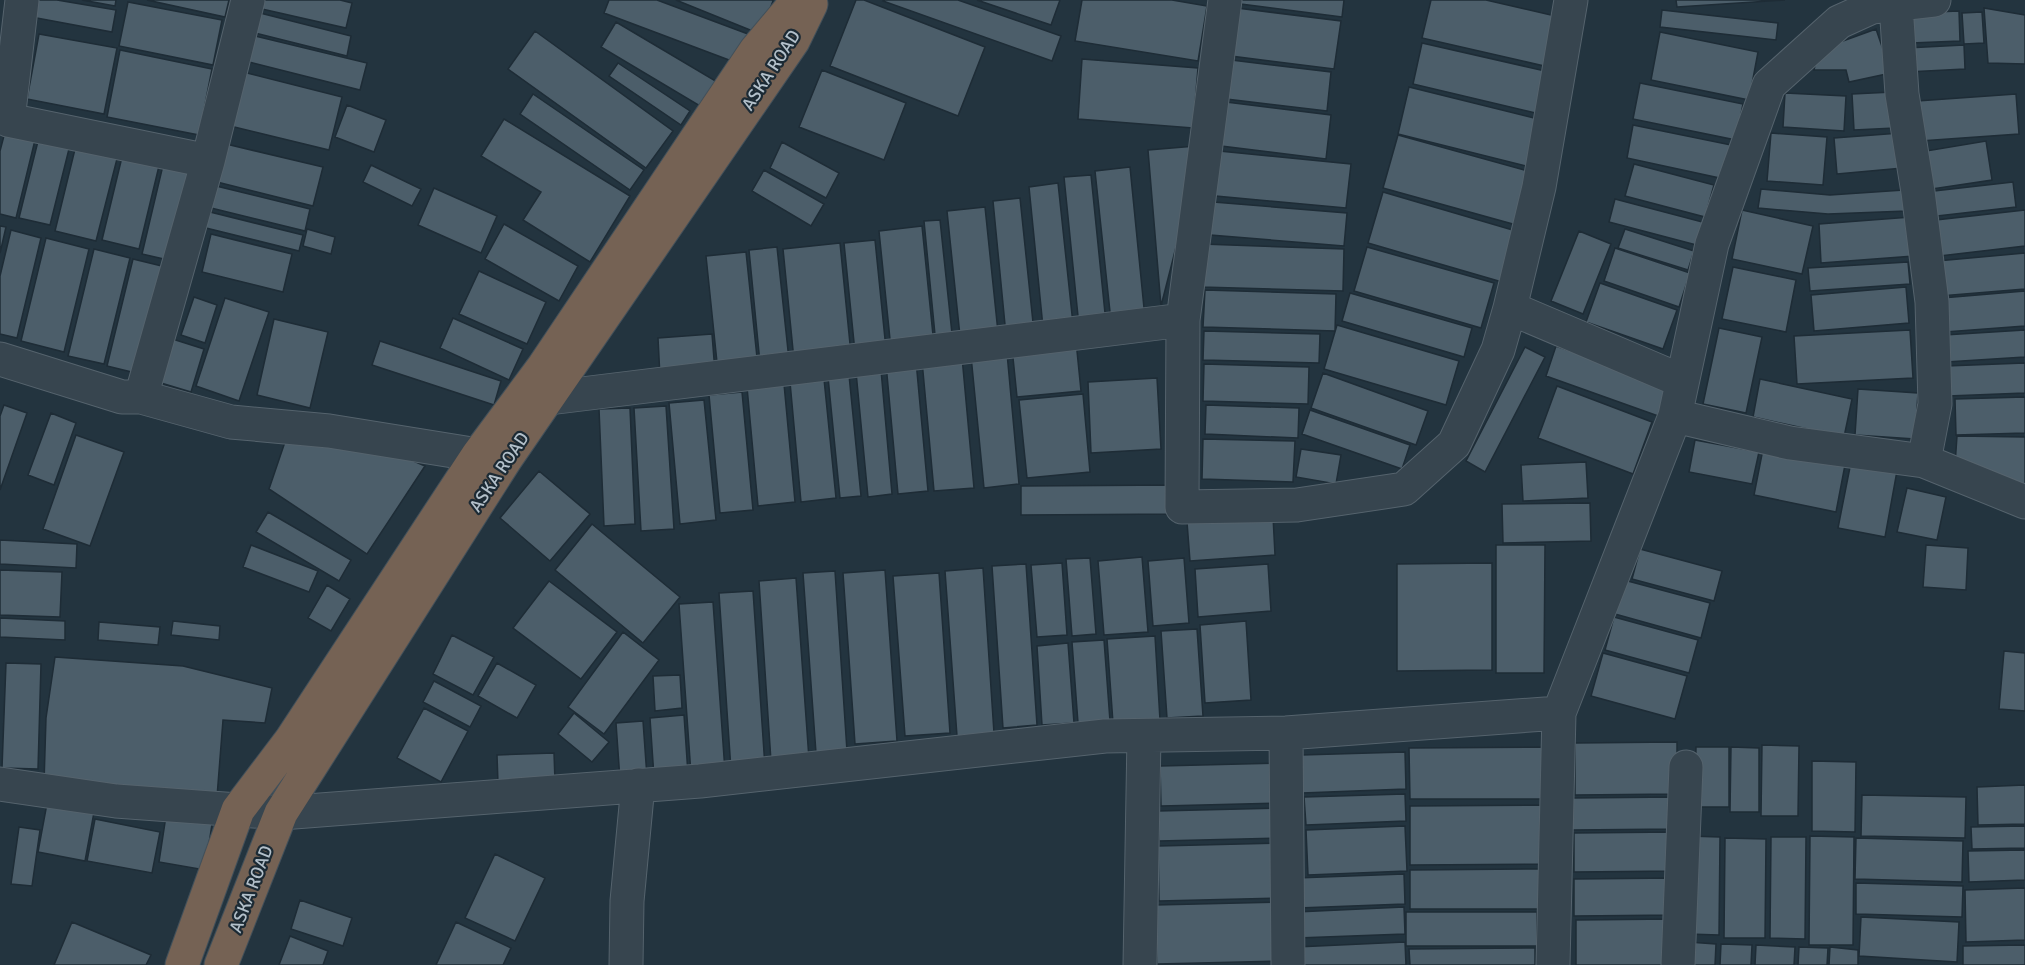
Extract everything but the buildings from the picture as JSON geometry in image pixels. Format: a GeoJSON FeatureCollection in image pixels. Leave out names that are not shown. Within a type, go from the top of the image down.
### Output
{"type":"FeatureCollection","features":[{"type":"Feature","properties":{"kind":"highway"},"geometry":{"type":"LineString","coordinates":[[182,965],[238,810],[291,740],[478,455],[544,366],[756,50],[798,0]]}},
{"type":"Feature","properties":{"kind":"highway","name":"ASKA ROAD"},"geometry":{"type":"LineString","coordinates":[[221,965],[280,813],[505,460],[793,41],[813,0]]}},
{"type":"Feature","properties":{"kind":"street"},"geometry":{"type":"LineString","coordinates":[[22,0],[8,120],[208,161]]}},
{"type":"Feature","properties":{"kind":"street"},"geometry":{"type":"LineString","coordinates":[[141,397],[208,161],[249,0]]}},
{"type":"Feature","properties":{"kind":"street"},"geometry":{"type":"LineString","coordinates":[[1225,0],[1183,320],[1182,507],[1297,505],[1404,489],[1454,444],[1498,350],[1510,308],[1539,187],[1567,1]]}},
{"type":"Feature","properties":{"kind":"street"},"geometry":{"type":"LineString","coordinates":[[1553,965],[1559,714],[1675,416],[1712,244],[1769,85],[1838,11],[1934,0]]}},
{"type":"Feature","properties":{"kind":"street"},"geometry":{"type":"LineString","coordinates":[[1896,5],[1902,93],[1932,302],[1935,404],[1924,461]]}},
{"type":"Feature","properties":{"kind":"street"},"geometry":{"type":"LineString","coordinates":[[1510,308],[1682,381]]}},
{"type":"Feature","properties":{"kind":"street"},"geometry":{"type":"LineString","coordinates":[[549,398],[1183,320]]}},
{"type":"Feature","properties":{"kind":"street"},"geometry":{"type":"LineString","coordinates":[[0,359],[122,397],[141,397],[231,422],[329,431],[478,455]]}},
{"type":"Feature","properties":{"kind":"street"},"geometry":{"type":"LineString","coordinates":[[1675,416],[1790,443],[1924,461],[2025,502]]}},
{"type":"Feature","properties":{"kind":"street"},"geometry":{"type":"LineString","coordinates":[[0,784],[116,801],[280,813],[700,781],[1105,736],[1286,733],[1559,714]]}},
{"type":"Feature","properties":{"kind":"street"},"geometry":{"type":"LineString","coordinates":[[1286,733],[1288,965]]}},
{"type":"Feature","properties":{"kind":"street"},"geometry":{"type":"LineString","coordinates":[[1140,965],[1144,736]]}},
{"type":"Feature","properties":{"kind":"street"},"geometry":{"type":"LineString","coordinates":[[1678,965],[1686,767]]}},
{"type":"Feature","properties":{"kind":"street"},"geometry":{"type":"LineString","coordinates":[[626,965],[627,901],[638,785]]}}]}
